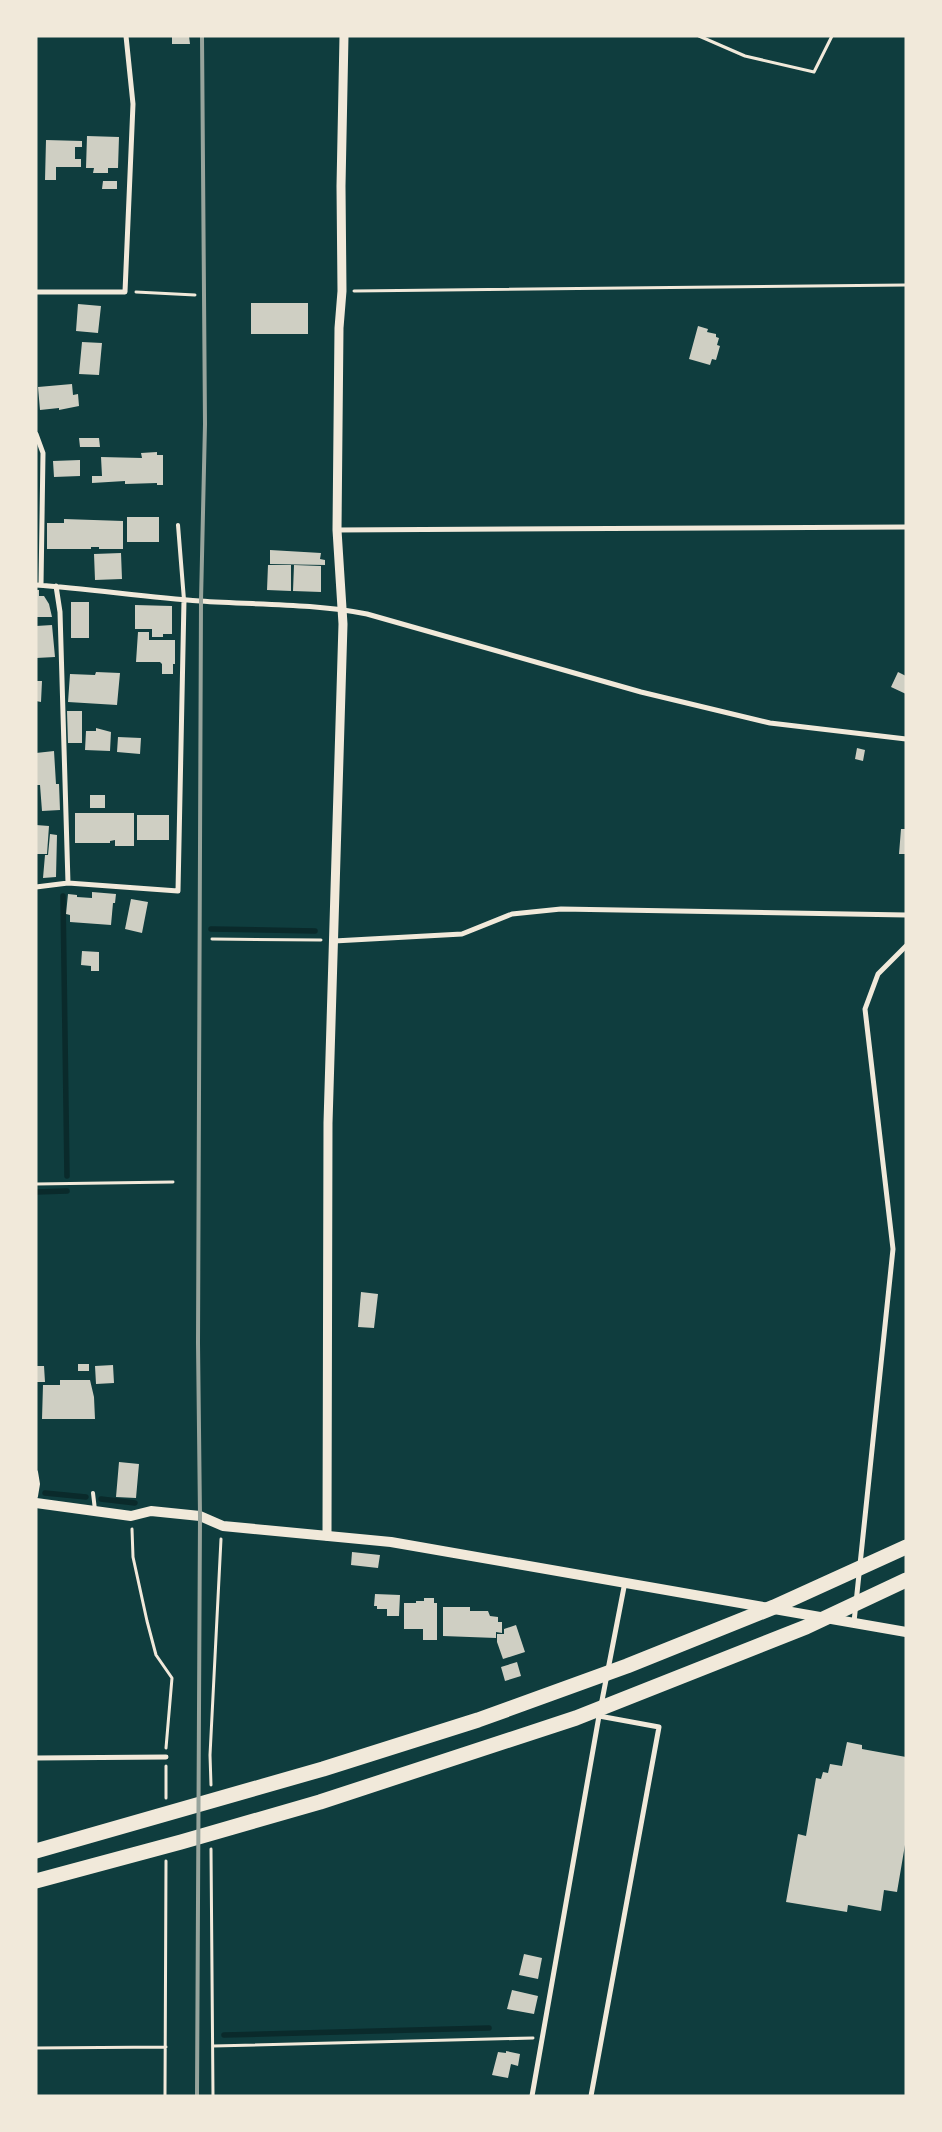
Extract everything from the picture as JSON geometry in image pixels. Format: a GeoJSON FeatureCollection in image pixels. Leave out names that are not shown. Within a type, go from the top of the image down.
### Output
{"type":"FeatureCollection","features":[{"type":"Feature","properties":{"kind":"highway"},"geometry":{"type":"LineString","coordinates":[[36,1851],[304,1774],[478,1720],[628,1666],[774,1607],[906,1547]]}},
{"type":"Feature","properties":{"kind":"highway"},"geometry":{"type":"LineString","coordinates":[[36,1881],[320,1802],[576,1718],[806,1627],[906,1580]]}},
{"type":"Feature","properties":{"kind":"main road"},"geometry":{"type":"LineString","coordinates":[[36,1503],[131,1516],[151,1511],[200,1516],[223,1526],[390,1542],[906,1632]]}},
{"type":"Feature","properties":{"kind":"street"},"geometry":{"type":"LineString","coordinates":[[36,292],[125,292],[132,104],[126,36]]}},
{"type":"Feature","properties":{"kind":"street"},"geometry":{"type":"LineString","coordinates":[[326,1536],[328,1133],[343,624],[337,530],[339,328],[342,292],[341,186],[344,36]]}},
{"type":"Feature","properties":{"kind":"street"},"geometry":{"type":"LineString","coordinates":[[36,434],[43,453],[38,585],[184,600],[303,605],[367,614],[640,692],[770,723],[906,739]]}},
{"type":"Feature","properties":{"kind":"street"},"geometry":{"type":"LineString","coordinates":[[337,530],[906,527]]}},
{"type":"Feature","properties":{"kind":"street"},"geometry":{"type":"LineString","coordinates":[[56,586],[60,612],[68,883]]}},
{"type":"Feature","properties":{"kind":"street"},"geometry":{"type":"LineString","coordinates":[[36,887],[68,883],[178,891],[184,600]]}},
{"type":"Feature","properties":{"kind":"street"},"geometry":{"type":"LineString","coordinates":[[334,941],[462,934],[512,914],[561,909],[906,915]]}},
{"type":"Feature","properties":{"kind":"street"},"geometry":{"type":"LineString","coordinates":[[854,1622],[893,1249],[865,1009],[878,974],[906,946]]}},
{"type":"Feature","properties":{"kind":"street"},"geometry":{"type":"LineString","coordinates":[[532,2096],[599,1716],[625,1582]]}},
{"type":"Feature","properties":{"kind":"street"},"geometry":{"type":"LineString","coordinates":[[591,2096],[659,1728],[599,1716]]}},
{"type":"Feature","properties":{"kind":"street"},"geometry":{"type":"LineString","coordinates":[[36,1758],[166,1757]]}},
{"type":"Feature","properties":{"kind":"lane"},"geometry":{"type":"LineString","coordinates":[[178,525],[184,600]]}},
{"type":"Feature","properties":{"kind":"lane"},"geometry":{"type":"LineString","coordinates":[[36,1472],[38,1484],[36,1496]]}},
{"type":"Feature","properties":{"kind":"lane"},"geometry":{"type":"LineString","coordinates":[[93,1493],[95,1510]]}},
{"type":"Feature","properties":{"kind":"path"},"geometry":{"type":"LineString","coordinates":[[699,36],[745,56],[814,72],[832,36]]}},
{"type":"Feature","properties":{"kind":"path"},"geometry":{"type":"LineString","coordinates":[[342,292],[906,285]]}},
{"type":"Feature","properties":{"kind":"path"},"geometry":{"type":"LineString","coordinates":[[125,292],[195,295]]}},
{"type":"Feature","properties":{"kind":"path"},"geometry":{"type":"LineString","coordinates":[[212,939],[334,941]]}},
{"type":"Feature","properties":{"kind":"path"},"geometry":{"type":"LineString","coordinates":[[36,1184],[173,1182]]}},
{"type":"Feature","properties":{"kind":"path"},"geometry":{"type":"LineString","coordinates":[[131,1516],[133,1556],[147,1621],[156,1654],[172,1678],[166,1757],[166,1807]]}},
{"type":"Feature","properties":{"kind":"path"},"geometry":{"type":"LineString","coordinates":[[165,2096],[166,1857]]}},
{"type":"Feature","properties":{"kind":"path"},"geometry":{"type":"LineString","coordinates":[[213,2046],[541,2038]]}},
{"type":"Feature","properties":{"kind":"path"},"geometry":{"type":"LineString","coordinates":[[36,2048],[166,2047]]}},
{"type":"Feature","properties":{"kind":"building"},"geometry":{"type":"Polygon","coordinates":[[[172,36],[189,36],[190,44],[172,44],[172,36]]]}},
{"type":"Feature","properties":{"kind":"building"},"geometry":{"type":"Polygon","coordinates":[[[87,136],[119,137],[118,168],[108,168],[108,173],[93,173],[94,168],[86,168],[87,136]]]}},
{"type":"Feature","properties":{"kind":"building"},"geometry":{"type":"Polygon","coordinates":[[[46,140],[82,141],[82,147],[75,147],[75,159],[81,159],[81,167],[56,167],[56,180],[45,180],[46,140]]]}},
{"type":"Feature","properties":{"kind":"building"},"geometry":{"type":"Polygon","coordinates":[[[103,181],[117,181],[117,189],[102,189],[103,181]]]}},
{"type":"Feature","properties":{"kind":"building"},"geometry":{"type":"Polygon","coordinates":[[[251,303],[308,303],[308,334],[251,334],[251,303]]]}},
{"type":"Feature","properties":{"kind":"building"},"geometry":{"type":"Polygon","coordinates":[[[78,304],[101,306],[98,333],[76,331],[78,304]]]}},
{"type":"Feature","properties":{"kind":"building"},"geometry":{"type":"Polygon","coordinates":[[[698,326],[708,329],[707,332],[716,334],[716,337],[719,338],[717,345],[720,346],[716,360],[712,359],[710,365],[689,359],[698,326]]]}},
{"type":"Feature","properties":{"kind":"building"},"geometry":{"type":"Polygon","coordinates":[[[82,342],[102,343],[99,375],[79,374],[82,342]]]}},
{"type":"Feature","properties":{"kind":"building"},"geometry":{"type":"Polygon","coordinates":[[[72,384],[73,395],[78,394],[79,406],[59,410],[59,408],[40,410],[38,387],[72,384]]]}},
{"type":"Feature","properties":{"kind":"building"},"geometry":{"type":"Polygon","coordinates":[[[79,438],[99,438],[100,447],[80,447],[79,438]]]}},
{"type":"Feature","properties":{"kind":"building"},"geometry":{"type":"Polygon","coordinates":[[[157,452],[157,455],[163,455],[163,485],[157,485],[157,483],[125,484],[125,481],[92,483],[92,476],[102,476],[101,457],[142,458],[141,453],[157,452]]]}},
{"type":"Feature","properties":{"kind":"building"},"geometry":{"type":"Polygon","coordinates":[[[80,460],[80,476],[54,477],[53,461],[80,460]]]}},
{"type":"Feature","properties":{"kind":"building"},"geometry":{"type":"Polygon","coordinates":[[[127,517],[159,517],[159,542],[127,542],[127,517]]]}},
{"type":"Feature","properties":{"kind":"building"},"geometry":{"type":"Polygon","coordinates":[[[64,519],[123,521],[123,549],[91,547],[91,549],[47,549],[47,523],[64,523],[64,519]]]}},
{"type":"Feature","properties":{"kind":"building"},"geometry":{"type":"Polygon","coordinates":[[[270,550],[321,553],[320,559],[325,560],[325,565],[270,564],[270,550]]]}},
{"type":"Feature","properties":{"kind":"building"},"geometry":{"type":"Polygon","coordinates":[[[121,553],[122,579],[95,580],[94,554],[121,553]]]}},
{"type":"Feature","properties":{"kind":"building"},"geometry":{"type":"Polygon","coordinates":[[[268,565],[291,565],[291,591],[267,590],[268,565]]]}},
{"type":"Feature","properties":{"kind":"building"},"geometry":{"type":"Polygon","coordinates":[[[294,565],[321,566],[321,592],[293,591],[294,565]]]}},
{"type":"Feature","properties":{"kind":"building"},"geometry":{"type":"Polygon","coordinates":[[[36,590],[39,590],[39,596],[44,596],[49,604],[52,617],[36,617],[36,590]]]}},
{"type":"Feature","properties":{"kind":"building"},"geometry":{"type":"Polygon","coordinates":[[[71,602],[89,602],[89,638],[71,638],[71,602]]]}},
{"type":"Feature","properties":{"kind":"building"},"geometry":{"type":"Polygon","coordinates":[[[135,605],[172,606],[172,634],[163,634],[163,637],[152,637],[152,629],[135,629],[135,605]]]}},
{"type":"Feature","properties":{"kind":"building"},"geometry":{"type":"Polygon","coordinates":[[[52,625],[55,657],[36,658],[36,626],[52,625]]]}},
{"type":"Feature","properties":{"kind":"building"},"geometry":{"type":"Polygon","coordinates":[[[138,632],[149,632],[149,640],[175,640],[173,674],[162,674],[162,664],[160,662],[136,662],[138,632]]]}},
{"type":"Feature","properties":{"kind":"building"},"geometry":{"type":"Polygon","coordinates":[[[96,672],[120,673],[117,705],[68,702],[70,674],[95,675],[96,672]]]}},
{"type":"Feature","properties":{"kind":"building"},"geometry":{"type":"Polygon","coordinates":[[[898,672],[906,676],[906,694],[891,687],[898,672]]]}},
{"type":"Feature","properties":{"kind":"building"},"geometry":{"type":"Polygon","coordinates":[[[36,681],[42,681],[41,702],[36,701],[36,681]]]}},
{"type":"Feature","properties":{"kind":"building"},"geometry":{"type":"Polygon","coordinates":[[[67,711],[82,711],[82,743],[68,743],[67,711]]]}},
{"type":"Feature","properties":{"kind":"building"},"geometry":{"type":"Polygon","coordinates":[[[96,728],[111,732],[110,751],[85,750],[86,731],[96,731],[96,728]]]}},
{"type":"Feature","properties":{"kind":"building"},"geometry":{"type":"Polygon","coordinates":[[[118,737],[141,738],[140,754],[117,752],[118,737]]]}},
{"type":"Feature","properties":{"kind":"building"},"geometry":{"type":"Polygon","coordinates":[[[857,748],[865,750],[863,761],[855,759],[857,748]]]}},
{"type":"Feature","properties":{"kind":"building"},"geometry":{"type":"Polygon","coordinates":[[[54,751],[56,784],[59,784],[60,810],[42,811],[40,785],[36,785],[36,753],[54,751]]]}},
{"type":"Feature","properties":{"kind":"building"},"geometry":{"type":"Polygon","coordinates":[[[90,795],[105,795],[105,808],[90,808],[90,795]]]}},
{"type":"Feature","properties":{"kind":"building"},"geometry":{"type":"Polygon","coordinates":[[[75,813],[134,813],[134,846],[115,846],[115,840],[110,841],[110,843],[75,843],[75,813]]]}},
{"type":"Feature","properties":{"kind":"building"},"geometry":{"type":"Polygon","coordinates":[[[137,815],[169,815],[169,840],[137,840],[137,815]]]}},
{"type":"Feature","properties":{"kind":"building"},"geometry":{"type":"Polygon","coordinates":[[[36,825],[49,826],[47,854],[36,854],[36,825]]]}},
{"type":"Feature","properties":{"kind":"building"},"geometry":{"type":"Polygon","coordinates":[[[901,829],[906,829],[906,854],[899,854],[901,829]]]}},
{"type":"Feature","properties":{"kind":"building"},"geometry":{"type":"Polygon","coordinates":[[[50,834],[57,835],[56,877],[43,878],[45,855],[48,855],[50,834]]]}},
{"type":"Feature","properties":{"kind":"building"},"geometry":{"type":"Polygon","coordinates":[[[92,892],[116,894],[115,903],[113,903],[111,925],[70,922],[70,915],[66,914],[68,894],[92,898],[92,892]]]}},
{"type":"Feature","properties":{"kind":"building"},"geometry":{"type":"Polygon","coordinates":[[[131,899],[148,902],[142,933],[125,929],[131,899]]]}},
{"type":"Feature","properties":{"kind":"building"},"geometry":{"type":"Polygon","coordinates":[[[82,951],[99,952],[99,971],[91,971],[91,966],[81,965],[82,951]]]}},
{"type":"Feature","properties":{"kind":"building"},"geometry":{"type":"Polygon","coordinates":[[[361,1292],[378,1294],[374,1328],[358,1327],[361,1292]]]}},
{"type":"Feature","properties":{"kind":"building"},"geometry":{"type":"Polygon","coordinates":[[[78,1364],[89,1364],[89,1371],[78,1371],[78,1364]]]}},
{"type":"Feature","properties":{"kind":"building"},"geometry":{"type":"Polygon","coordinates":[[[113,1365],[114,1383],[96,1384],[95,1366],[113,1365]]]}},
{"type":"Feature","properties":{"kind":"building"},"geometry":{"type":"Polygon","coordinates":[[[37,1366],[44,1366],[45,1382],[37,1382],[37,1366]]]}},
{"type":"Feature","properties":{"kind":"building"},"geometry":{"type":"Polygon","coordinates":[[[60,1380],[90,1380],[94,1397],[95,1419],[42,1419],[43,1385],[60,1385],[60,1380]]]}},
{"type":"Feature","properties":{"kind":"building"},"geometry":{"type":"Polygon","coordinates":[[[119,1462],[139,1464],[136,1498],[116,1497],[119,1462]]]}},
{"type":"Feature","properties":{"kind":"building"},"geometry":{"type":"Polygon","coordinates":[[[352,1552],[380,1555],[378,1568],[351,1565],[352,1552]]]}},
{"type":"Feature","properties":{"kind":"building"},"geometry":{"type":"Polygon","coordinates":[[[375,1594],[400,1595],[399,1616],[387,1616],[387,1609],[377,1609],[377,1606],[374,1606],[375,1594]]]}},
{"type":"Feature","properties":{"kind":"building"},"geometry":{"type":"Polygon","coordinates":[[[424,1598],[434,1598],[434,1603],[437,1603],[437,1640],[423,1640],[423,1629],[404,1629],[404,1603],[424,1601],[424,1598]]]}},
{"type":"Feature","properties":{"kind":"building"},"geometry":{"type":"Polygon","coordinates":[[[443,1607],[470,1607],[470,1611],[488,1611],[490,1616],[498,1617],[498,1622],[502,1622],[502,1633],[496,1632],[496,1638],[443,1636],[443,1607]]]}},
{"type":"Feature","properties":{"kind":"building"},"geometry":{"type":"Polygon","coordinates":[[[516,1625],[525,1652],[503,1659],[497,1642],[497,1634],[504,1634],[504,1629],[516,1625]]]}},
{"type":"Feature","properties":{"kind":"building"},"geometry":{"type":"Polygon","coordinates":[[[517,1662],[521,1676],[505,1681],[501,1667],[517,1662]]]}},
{"type":"Feature","properties":{"kind":"building"},"geometry":{"type":"Polygon","coordinates":[[[847,1742],[862,1745],[862,1749],[906,1757],[906,1839],[897,1892],[884,1890],[881,1911],[848,1905],[847,1912],[786,1902],[798,1834],[806,1836],[816,1778],[821,1779],[823,1772],[828,1773],[830,1764],[842,1766],[847,1742]]]}},
{"type":"Feature","properties":{"kind":"building"},"geometry":{"type":"Polygon","coordinates":[[[524,1954],[542,1958],[538,1979],[519,1975],[524,1954]]]}},
{"type":"Feature","properties":{"kind":"building"},"geometry":{"type":"Polygon","coordinates":[[[512,1990],[538,1996],[534,2014],[507,2009],[512,1990]]]}},
{"type":"Feature","properties":{"kind":"building"},"geometry":{"type":"Polygon","coordinates":[[[506,2051],[520,2054],[518,2066],[511,2064],[508,2078],[492,2075],[498,2052],[506,2053],[506,2051]]]}},
{"type":"Feature","properties":{"kind":"waterway"},"geometry":{"type":"LineString","coordinates":[[63,896],[67,1176]]}},
{"type":"Feature","properties":{"kind":"waterway"},"geometry":{"type":"LineString","coordinates":[[211,929],[315,931]]}},
{"type":"Feature","properties":{"kind":"waterway"},"geometry":{"type":"LineString","coordinates":[[36,1192],[67,1191]]}},
{"type":"Feature","properties":{"kind":"waterway"},"geometry":{"type":"LineString","coordinates":[[45,1493],[86,1497]]}},
{"type":"Feature","properties":{"kind":"waterway"},"geometry":{"type":"LineString","coordinates":[[101,1499],[135,1503]]}},
{"type":"Feature","properties":{"kind":"waterway"},"geometry":{"type":"LineString","coordinates":[[224,2035],[489,2028]]}},
{"type":"Feature","properties":{"kind":"railway"},"geometry":{"type":"LineString","coordinates":[[197,2096],[201,601],[205,424],[202,36]]}}]}
